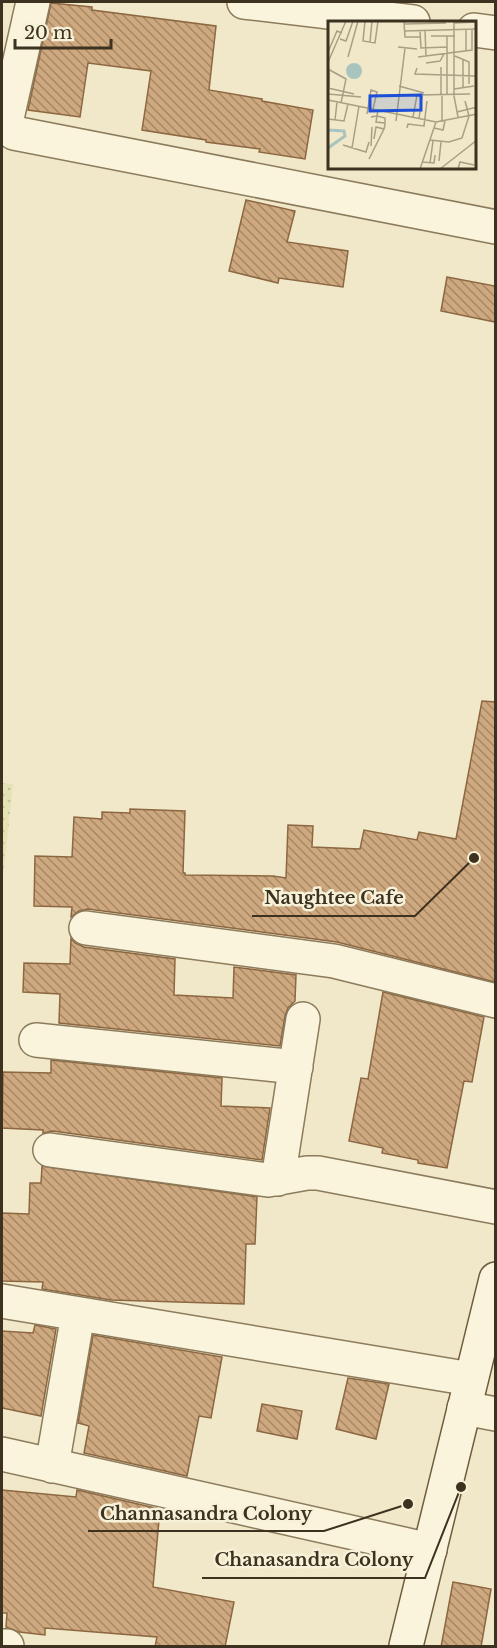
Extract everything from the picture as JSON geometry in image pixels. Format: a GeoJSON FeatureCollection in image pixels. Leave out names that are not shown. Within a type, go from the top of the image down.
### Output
{"type":"FeatureCollection","features":[{"type":"Feature","properties":{"kind":"street"},"geometry":{"type":"LineString","coordinates":[[33,2],[8,114],[7,123],[14,133],[495,226]]}},
{"type":"Feature","properties":{"kind":"street"},"geometry":{"type":"LineString","coordinates":[[244,2],[405,21]]}},
{"type":"Feature","properties":{"kind":"street"},"geometry":{"type":"LineString","coordinates":[[476,30],[495,33]]}},
{"type":"Feature","properties":{"kind":"street"},"geometry":{"type":"LineString","coordinates":[[86,928],[334,961],[495,1002]]}},
{"type":"Feature","properties":{"kind":"street"},"geometry":{"type":"LineString","coordinates":[[278,1179],[303,1019]]}},
{"type":"Feature","properties":{"kind":"street"},"geometry":{"type":"LineString","coordinates":[[36,1040],[296,1067]]}},
{"type":"Feature","properties":{"kind":"street"},"geometry":{"type":"LineString","coordinates":[[50,1150],[268,1180],[318,1173],[495,1207]]}},
{"type":"Feature","properties":{"kind":"street"},"geometry":{"type":"LineString","coordinates":[[406,1647],[495,1279]]}},
{"type":"Feature","properties":{"kind":"street"},"geometry":{"type":"LineString","coordinates":[[2,1302],[78,1314],[467,1394],[495,1414]]}},
{"type":"Feature","properties":{"kind":"street"},"geometry":{"type":"LineString","coordinates":[[52,1466],[78,1314]]}},
{"type":"Feature","properties":{"kind":"street"},"geometry":{"type":"LineString","coordinates":[[2,1454],[429,1550]]}},
{"type":"Feature","properties":{"kind":"street"},"geometry":{"type":"LineString","coordinates":[[2,1646],[7,1647]]}},
{"type":"Feature","properties":{"kind":"shaded area"},"geometry":{"type":"Polygon","coordinates":[[[2,783],[13,784],[2,885],[2,783]]]}},
{"type":"Feature","properties":{"kind":"building"},"geometry":{"type":"Polygon","coordinates":[[[51,3],[216,26],[209,90],[313,110],[305,159],[259,152],[260,149],[142,130],[151,71],[88,63],[80,117],[28,110],[51,3]]]}},
{"type":"Feature","properties":{"kind":"building"},"geometry":{"type":"Polygon","coordinates":[[[246,200],[295,211],[287,242],[348,251],[343,287],[279,278],[278,283],[229,271],[246,200]]]}},
{"type":"Feature","properties":{"kind":"building"},"geometry":{"type":"Polygon","coordinates":[[[447,277],[495,286],[495,322],[441,311],[447,277]]]}},
{"type":"Feature","properties":{"kind":"building"},"geometry":{"type":"Polygon","coordinates":[[[482,701],[495,702],[495,982],[337,942],[88,909],[79,911],[71,917],[72,907],[34,906],[35,856],[72,857],[74,817],[102,819],[102,812],[130,813],[130,809],[185,811],[183,873],[185,875],[286,878],[288,825],[313,826],[312,847],[360,849],[364,830],[417,840],[419,832],[456,839],[482,701]]]}},
{"type":"Feature","properties":{"kind":"building"},"geometry":{"type":"Polygon","coordinates":[[[71,938],[75,943],[84,947],[175,959],[174,995],[233,998],[234,967],[296,975],[295,1001],[288,1008],[285,1016],[280,1046],[59,1023],[60,994],[23,992],[24,963],[70,964],[71,938]]]}},
{"type":"Feature","properties":{"kind":"building"},"geometry":{"type":"Polygon","coordinates":[[[383,992],[484,1017],[472,1082],[464,1081],[447,1168],[418,1163],[418,1160],[382,1153],[383,1148],[349,1141],[361,1078],[368,1079],[383,992]]]}},
{"type":"Feature","properties":{"kind":"building"},"geometry":{"type":"Polygon","coordinates":[[[51,1060],[222,1078],[221,1106],[270,1108],[262,1160],[53,1131],[43,1133],[43,1130],[2,1128],[3,1072],[51,1073],[51,1060]]]}},
{"type":"Feature","properties":{"kind":"building"},"geometry":{"type":"Polygon","coordinates":[[[42,1166],[257,1197],[255,1244],[246,1244],[244,1304],[111,1300],[42,1289],[43,1282],[2,1281],[2,1213],[29,1214],[30,1183],[41,1183],[42,1166]]]}},
{"type":"Feature","properties":{"kind":"building"},"geometry":{"type":"Polygon","coordinates":[[[35,1325],[56,1329],[41,1416],[2,1408],[2,1331],[33,1333],[35,1325]]]}},
{"type":"Feature","properties":{"kind":"building"},"geometry":{"type":"Polygon","coordinates":[[[93,1335],[222,1357],[211,1418],[199,1416],[187,1476],[84,1453],[89,1426],[78,1423],[93,1335]]]}},
{"type":"Feature","properties":{"kind":"building"},"geometry":{"type":"Polygon","coordinates":[[[348,1378],[389,1384],[376,1439],[336,1429],[348,1378]]]}},
{"type":"Feature","properties":{"kind":"building"},"geometry":{"type":"Polygon","coordinates":[[[262,1404],[302,1411],[297,1439],[257,1431],[262,1404]]]}},
{"type":"Feature","properties":{"kind":"building"},"geometry":{"type":"Polygon","coordinates":[[[2,1490],[76,1497],[77,1490],[160,1509],[153,1587],[234,1602],[225,1647],[155,1647],[157,1637],[45,1628],[45,1635],[19,1632],[6,1627],[7,1613],[2,1613],[2,1490]]]}},
{"type":"Feature","properties":{"kind":"building"},"geometry":{"type":"Polygon","coordinates":[[[453,1582],[491,1589],[481,1647],[441,1647],[453,1582]]]}},
{"type":"Feature","properties":{"kind":"place","name":"Naughtee Cafe"},"geometry":{"type":"Point","coordinates":[474,858]}},
{"type":"Feature","properties":{"kind":"place","name":"Chanasandra Colony"},"geometry":{"type":"Point","coordinates":[461,1487]}},
{"type":"Feature","properties":{"kind":"place","name":"Channasandra Colony"},"geometry":{"type":"Point","coordinates":[408,1504]}}]}
